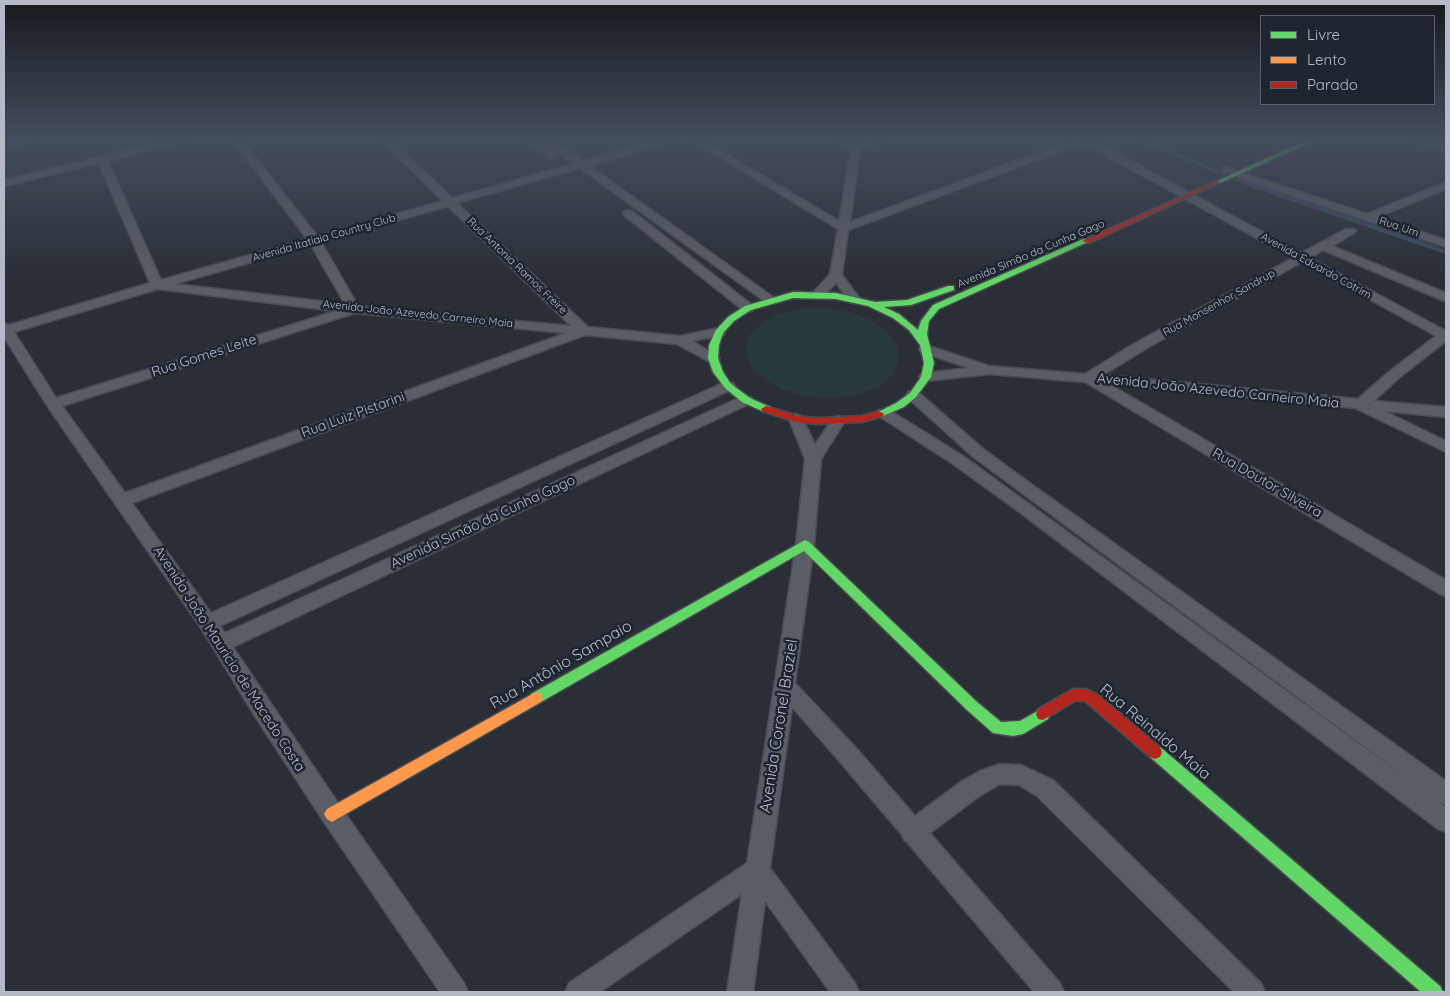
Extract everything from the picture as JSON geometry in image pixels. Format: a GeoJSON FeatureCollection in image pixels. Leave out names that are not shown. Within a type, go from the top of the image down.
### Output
{"type":"FeatureCollection","features":[{"type":"Feature","properties":{"kind":"street"},"geometry":{"type":"LineString","coordinates":[[114,185],[157,285]]}},
{"type":"Feature","properties":{"kind":"street"},"geometry":{"type":"LineString","coordinates":[[271,185],[314,240],[354,308]]}},
{"type":"Feature","properties":{"kind":"street","name":"Rua Antonia Ramos Freire"},"geometry":{"type":"LineString","coordinates":[[432,185],[584,331]]}},
{"type":"Feature","properties":{"kind":"street","name":"Avenida Itatiaia Country Club"},"geometry":{"type":"LineString","coordinates":[[5,329],[510,185]]}},
{"type":"Feature","properties":{"kind":"street"},"geometry":{"type":"LineString","coordinates":[[592,185],[748,308]]}},
{"type":"Feature","properties":{"kind":"street"},"geometry":{"type":"LineString","coordinates":[[610,185],[771,300]]}},
{"type":"Feature","properties":{"kind":"street"},"geometry":{"type":"LineString","coordinates":[[771,185],[843,228]]}},
{"type":"Feature","properties":{"kind":"street"},"geometry":{"type":"LineString","coordinates":[[817,295],[836,275],[850,185]]}},
{"type":"Feature","properties":{"kind":"street"},"geometry":{"type":"LineString","coordinates":[[843,228],[959,185]]}},
{"type":"Feature","properties":{"kind":"street","name":"Avenida Eduardo Cotrim"},"geometry":{"type":"LineString","coordinates":[[1167,185],[1446,336]]}},
{"type":"Feature","properties":{"kind":"street","name":"Avenida Simão da Cunha Gago"},"geometry":{"type":"LineString","coordinates":[[924,346],[923,328],[936,306],[1111,224],[1199,185]]}},
{"type":"Feature","properties":{"kind":"street","name":"Rua Um"},"geometry":{"type":"LineString","coordinates":[[1264,185],[1370,217],[1446,244]]}},
{"type":"Feature","properties":{"kind":"street"},"geometry":{"type":"LineString","coordinates":[[1370,217],[1445,185]]}},
{"type":"Feature","properties":{"kind":"street","name":"Avenida Simão da Cunha Gago"},"geometry":{"type":"LineString","coordinates":[[871,304],[908,303],[935,295],[1111,224]]}},
{"type":"Feature","properties":{"kind":"street","name":"Rua Monsenhor Sandrup"},"geometry":{"type":"LineString","coordinates":[[1088,378],[1142,345],[1350,231]]}},
{"type":"Feature","properties":{"kind":"street","name":"Avenida Eduardo Cotrim"},"geometry":{"type":"LineString","coordinates":[[1323,246],[1446,297]]}},
{"type":"Feature","properties":{"kind":"street"},"geometry":{"type":"LineString","coordinates":[[836,275],[854,299]]}},
{"type":"Feature","properties":{"kind":"street","name":"Avenida João Azevedo Carneiro Maia"},"geometry":{"type":"LineString","coordinates":[[157,285],[354,308],[680,340],[719,332]]}},
{"type":"Feature","properties":{"kind":"street"},"geometry":{"type":"LineString","coordinates":[[793,295],[817,295],[854,299],[871,304],[896,316],[912,328],[924,346],[928,363],[926,377],[913,395],[900,405],[884,413],[862,419],[838,422],[796,419],[769,411],[746,400],[728,386],[718,372],[713,358],[714,344],[719,332],[731,319],[748,308],[771,300],[793,295]]}},
{"type":"Feature","properties":{"kind":"street"},"geometry":{"type":"LineString","coordinates":[[935,295],[946,301]]}},
{"type":"Feature","properties":{"kind":"street","name":"Rua Gomes Leite"},"geometry":{"type":"LineString","coordinates":[[53,404],[354,308]]}},
{"type":"Feature","properties":{"kind":"street","name":"Avenida João Mauricio de Macedo Costa"},"geometry":{"type":"LineString","coordinates":[[5,329],[53,404],[208,623],[332,814],[455,992]]}},
{"type":"Feature","properties":{"kind":"street","name":"Rua Luiz Pistarini"},"geometry":{"type":"LineString","coordinates":[[122,500],[584,331]]}},
{"type":"Feature","properties":{"kind":"street"},"geometry":{"type":"LineString","coordinates":[[1446,336],[1395,374],[1360,405],[1446,447]]}},
{"type":"Feature","properties":{"kind":"street","name":"Avenida João Azevedo Carneiro Maia"},"geometry":{"type":"LineString","coordinates":[[680,340],[713,358]]}},
{"type":"Feature","properties":{"kind":"street","name":"Avenida João Azevedo Carneiro Maia"},"geometry":{"type":"LineString","coordinates":[[924,346],[990,370]]}},
{"type":"Feature","properties":{"kind":"street","name":"Avenida João Azevedo Carneiro Maia"},"geometry":{"type":"LineString","coordinates":[[926,377],[990,370],[1446,412]]}},
{"type":"Feature","properties":{"kind":"street","name":"Rua Doutor Silveira"},"geometry":{"type":"LineString","coordinates":[[1088,378],[1446,589]]}},
{"type":"Feature","properties":{"kind":"street","name":"Avenida Simão da Cunha Gago"},"geometry":{"type":"LineString","coordinates":[[208,623],[728,386]]}},
{"type":"Feature","properties":{"kind":"street"},"geometry":{"type":"LineString","coordinates":[[913,395],[977,452],[1007,475],[1446,794]]}},
{"type":"Feature","properties":{"kind":"street","name":"Avenida Simão da Cunha Gago"},"geometry":{"type":"LineString","coordinates":[[220,644],[746,400]]}},
{"type":"Feature","properties":{"kind":"street"},"geometry":{"type":"LineString","coordinates":[[884,413],[941,449],[1020,504],[1446,821]]}},
{"type":"Feature","properties":{"kind":"street","name":"Avenida Coronel Braziel"},"geometry":{"type":"LineString","coordinates":[[740,992],[805,545],[813,459],[796,419]]}},
{"type":"Feature","properties":{"kind":"street"},"geometry":{"type":"LineString","coordinates":[[651,420],[668,437]]}},
{"type":"Feature","properties":{"kind":"street","name":"Avenida Coronel Braziel"},"geometry":{"type":"LineString","coordinates":[[813,459],[838,422]]}},
{"type":"Feature","properties":{"kind":"street","name":"Rua Antônio Sampaio"},"geometry":{"type":"LineString","coordinates":[[332,814],[805,545]]}},
{"type":"Feature","properties":{"kind":"street","name":"Rua Reinaldo Maia"},"geometry":{"type":"LineString","coordinates":[[805,545],[972,706],[998,728],[1013,730],[1022,727],[1073,695],[1086,695],[1092,698],[1434,992]]}},
{"type":"Feature","properties":{"kind":"street"},"geometry":{"type":"LineString","coordinates":[[785,686],[849,756],[912,832],[1051,992]]}},
{"type":"Feature","properties":{"kind":"street"},"geometry":{"type":"LineString","coordinates":[[912,832],[988,778],[1000,774],[1021,775],[1045,788],[1067,808],[1252,992]]}},
{"type":"Feature","properties":{"kind":"street"},"geometry":{"type":"LineString","coordinates":[[578,992],[757,870],[846,992]]}},
{"type":"Feature","properties":{"kind":"shaded area"},"geometry":{"type":"Polygon","coordinates":[[[825,308],[849,312],[870,320],[887,331],[897,345],[899,360],[893,375],[878,387],[856,395],[831,398],[804,396],[780,388],[761,377],[749,363],[746,348],[750,334],[762,323],[779,314],[801,309],[825,308]]]}},
{"type":"Feature","properties":{"kind":"waterway"},"geometry":{"type":"LineString","coordinates":[[1253,185],[1446,252]]}},
{"type":"Feature","properties":{"kind":"traffic: fast"},"geometry":{"type":"LineString","coordinates":[[879,414],[900,405],[913,395],[926,377],[929,363],[922,334],[925,321],[936,307],[1086,241]]}},
{"type":"Feature","properties":{"kind":"traffic: fast"},"geometry":{"type":"LineString","coordinates":[[875,305],[908,303],[951,288]]}},
{"type":"Feature","properties":{"kind":"traffic: fast"},"geometry":{"type":"LineString","coordinates":[[766,409],[746,400],[728,386],[718,372],[713,358],[714,345],[719,332],[731,319],[748,308],[793,295],[836,296],[871,304],[896,316],[912,328],[923,343]]}},
{"type":"Feature","properties":{"kind":"traffic: fast"},"geometry":{"type":"LineString","coordinates":[[536,698],[805,545],[972,706],[998,728],[1013,729],[1023,727],[1043,714]]}},
{"type":"Feature","properties":{"kind":"traffic: fast"},"geometry":{"type":"LineString","coordinates":[[1155,752],[1434,992]]}},
{"type":"Feature","properties":{"kind":"traffic: slow"},"geometry":{"type":"LineString","coordinates":[[332,814],[536,698]]}},
{"type":"Feature","properties":{"kind":"traffic: jam"},"geometry":{"type":"LineString","coordinates":[[1086,241],[1210,185]]}},
{"type":"Feature","properties":{"kind":"traffic: jam"},"geometry":{"type":"LineString","coordinates":[[766,409],[796,419],[817,421],[862,419],[879,414]]}},
{"type":"Feature","properties":{"kind":"traffic: jam"},"geometry":{"type":"LineString","coordinates":[[1043,714],[1073,695],[1086,695],[1092,698],[1155,752]]}}]}
